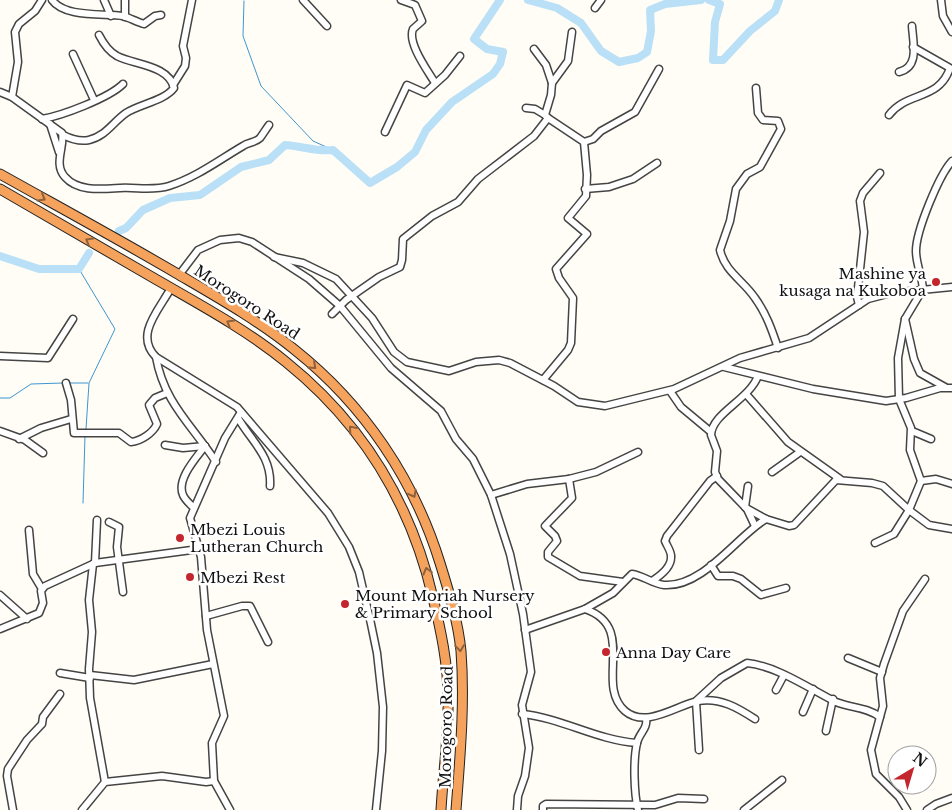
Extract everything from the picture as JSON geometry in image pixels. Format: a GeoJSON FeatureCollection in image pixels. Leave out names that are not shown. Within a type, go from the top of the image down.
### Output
{"type":"FeatureCollection","features":[{"type":"Feature","properties":{"kind":"highway","name":"Morogoro Road"},"geometry":{"type":"LineString","coordinates":[[0,174],[242,312],[296,350],[333,384],[370,426],[399,468],[418,502],[431,535],[450,596],[460,648],[463,692],[456,810]]}},
{"type":"Feature","properties":{"kind":"highway","name":"Morogoro Road"},"geometry":{"type":"LineString","coordinates":[[0,189],[172,288],[244,332],[286,362],[322,394],[364,442],[391,484],[415,534],[427,570],[443,640],[449,698],[440,810]]}},
{"type":"Feature","properties":{"kind":"street"},"geometry":{"type":"LineString","coordinates":[[12,97],[18,62],[15,32],[19,24],[35,12],[42,0]]}},
{"type":"Feature","properties":{"kind":"street"},"geometry":{"type":"LineString","coordinates":[[52,0],[58,6],[80,13],[124,16],[144,24],[155,16],[161,15]]}},
{"type":"Feature","properties":{"kind":"street"},"geometry":{"type":"LineString","coordinates":[[104,0],[112,16]]}},
{"type":"Feature","properties":{"kind":"street"},"geometry":{"type":"LineString","coordinates":[[124,16],[125,0]]}},
{"type":"Feature","properties":{"kind":"street"},"geometry":{"type":"LineString","coordinates":[[0,92],[12,97],[63,135],[79,140],[97,137],[111,128],[126,114],[168,94],[173,89],[173,85],[185,66],[183,44],[192,0]]}},
{"type":"Feature","properties":{"kind":"street"},"geometry":{"type":"LineString","coordinates":[[303,0],[327,26]]}},
{"type":"Feature","properties":{"kind":"street"},"geometry":{"type":"LineString","coordinates":[[401,0],[415,4],[419,12],[422,22],[413,30],[412,38],[422,63],[435,83]]}},
{"type":"Feature","properties":{"kind":"street"},"geometry":{"type":"LineString","coordinates":[[595,8],[601,0]]}},
{"type":"Feature","properties":{"kind":"street"},"geometry":{"type":"LineString","coordinates":[[941,0],[943,16],[952,32]]}},
{"type":"Feature","properties":{"kind":"street"},"geometry":{"type":"LineString","coordinates":[[899,72],[908,69],[912,65],[912,26]]}},
{"type":"Feature","properties":{"kind":"street"},"geometry":{"type":"LineString","coordinates":[[552,83],[568,61],[572,32]]}},
{"type":"Feature","properties":{"kind":"street"},"geometry":{"type":"LineString","coordinates":[[99,35],[118,57],[160,72],[173,85]]}},
{"type":"Feature","properties":{"kind":"street"},"geometry":{"type":"LineString","coordinates":[[913,46],[951,68]]}},
{"type":"Feature","properties":{"kind":"street"},"geometry":{"type":"LineString","coordinates":[[332,314],[379,277],[400,267],[403,239],[432,216],[456,204],[478,180],[534,136],[547,117],[552,95],[552,83],[544,63],[534,50]]}},
{"type":"Feature","properties":{"kind":"street"},"geometry":{"type":"LineString","coordinates":[[73,54],[94,100]]}},
{"type":"Feature","properties":{"kind":"street"},"geometry":{"type":"LineString","coordinates":[[385,132],[406,85],[425,93],[445,75],[460,56]]}},
{"type":"Feature","properties":{"kind":"street"},"geometry":{"type":"LineString","coordinates":[[888,115],[899,103],[931,92],[947,78],[952,58]]}},
{"type":"Feature","properties":{"kind":"street"},"geometry":{"type":"LineString","coordinates":[[526,108],[535,108],[584,142],[593,140],[601,131],[636,112],[659,69]]}},
{"type":"Feature","properties":{"kind":"street"},"geometry":{"type":"LineString","coordinates":[[42,119],[64,114],[116,90],[123,84]]}},
{"type":"Feature","properties":{"kind":"street"},"geometry":{"type":"LineString","coordinates":[[756,88],[759,116],[763,120],[778,121],[781,130],[760,167],[747,174],[736,189],[730,222],[720,250],[727,268],[750,291],[763,310],[778,348]]}},
{"type":"Feature","properties":{"kind":"street"},"geometry":{"type":"LineString","coordinates":[[50,124],[60,155]]}},
{"type":"Feature","properties":{"kind":"street"},"geometry":{"type":"LineString","coordinates":[[63,135],[60,170],[64,177],[82,186],[100,190],[153,188],[169,186],[216,164],[243,145],[260,138],[269,125]]}},
{"type":"Feature","properties":{"kind":"street"},"geometry":{"type":"LineString","coordinates":[[543,380],[568,350],[571,343],[573,298],[556,270],[587,234],[568,218],[586,196],[587,175],[584,142]]}},
{"type":"Feature","properties":{"kind":"street"},"geometry":{"type":"LineString","coordinates":[[875,542],[894,534],[909,510],[921,481],[910,450],[912,431],[899,399],[898,358],[906,319],[923,289],[916,256],[918,236],[944,171],[952,161]]}},
{"type":"Feature","properties":{"kind":"street"},"geometry":{"type":"LineString","coordinates":[[585,189],[609,187],[633,179],[657,163]]}},
{"type":"Feature","properties":{"kind":"street"},"geometry":{"type":"LineString","coordinates":[[859,305],[858,297],[864,232],[860,201],[863,193],[880,173]]}},
{"type":"Feature","properties":{"kind":"street"},"geometry":{"type":"LineString","coordinates":[[179,275],[198,250],[220,240],[239,238],[252,242],[309,279],[340,306],[391,368],[441,411],[456,439],[473,459],[491,495],[510,554],[531,672],[523,700],[522,714],[528,733],[529,748],[525,776],[518,796],[517,810]]}},
{"type":"Feature","properties":{"kind":"street"},"geometry":{"type":"LineString","coordinates":[[273,257],[298,261],[323,272],[342,284],[376,323],[394,352],[407,362],[449,371],[476,362],[499,360],[510,363],[543,380],[578,402],[597,406],[617,405],[670,391],[740,358],[778,348],[817,334],[859,305],[877,296],[952,287]]}},
{"type":"Feature","properties":{"kind":"street"},"geometry":{"type":"LineString","coordinates":[[172,288],[145,336],[148,348],[156,357],[233,404],[266,458],[269,468],[270,486]]}},
{"type":"Feature","properties":{"kind":"street"},"geometry":{"type":"LineString","coordinates":[[0,356],[48,358],[73,319]]}},
{"type":"Feature","properties":{"kind":"street"},"geometry":{"type":"LineString","coordinates":[[906,319],[914,359],[920,373],[949,388]]}},
{"type":"Feature","properties":{"kind":"street"},"geometry":{"type":"LineString","coordinates":[[156,357],[161,382],[166,393],[176,410],[216,462]]}},
{"type":"Feature","properties":{"kind":"street"},"geometry":{"type":"LineString","coordinates":[[724,367],[858,397],[886,400],[949,388]]}},
{"type":"Feature","properties":{"kind":"street"},"geometry":{"type":"LineString","coordinates":[[711,432],[723,414],[754,386],[758,376]]}},
{"type":"Feature","properties":{"kind":"street"},"geometry":{"type":"LineString","coordinates":[[66,383],[71,400],[72,430],[76,434],[119,433],[131,442],[136,442],[156,427],[157,424],[149,404],[155,398],[166,393]]}},
{"type":"Feature","properties":{"kind":"street"},"geometry":{"type":"LineString","coordinates":[[670,391],[681,407],[711,432],[717,451],[716,476],[745,507],[752,516],[755,526]]}},
{"type":"Feature","properties":{"kind":"street"},"geometry":{"type":"LineString","coordinates":[[746,394],[788,442],[840,479],[851,482],[875,483],[883,486],[929,525],[952,529]]}},
{"type":"Feature","properties":{"kind":"street"},"geometry":{"type":"LineString","coordinates":[[230,810],[214,781],[212,743],[224,716],[213,664],[199,549],[191,524],[193,507],[207,475],[216,462],[225,438],[240,415]]}},
{"type":"Feature","properties":{"kind":"street"},"geometry":{"type":"LineString","coordinates":[[240,415],[328,513],[349,547],[358,572],[377,652],[383,707],[382,751],[376,810]]}},
{"type":"Feature","properties":{"kind":"street"},"geometry":{"type":"LineString","coordinates":[[19,439],[41,428],[71,419]]}},
{"type":"Feature","properties":{"kind":"street"},"geometry":{"type":"LineString","coordinates":[[912,431],[931,439]]}},
{"type":"Feature","properties":{"kind":"street"},"geometry":{"type":"LineString","coordinates":[[0,432],[19,439],[43,453]]}},
{"type":"Feature","properties":{"kind":"street"},"geometry":{"type":"LineString","coordinates":[[165,445],[183,448],[205,446]]}},
{"type":"Feature","properties":{"kind":"street"},"geometry":{"type":"LineString","coordinates":[[193,507],[183,495],[182,485],[191,465],[205,446]]}},
{"type":"Feature","properties":{"kind":"street"},"geometry":{"type":"LineString","coordinates":[[491,495],[527,484],[569,479],[596,472],[638,452]]}},
{"type":"Feature","properties":{"kind":"street"},"geometry":{"type":"LineString","coordinates":[[772,472],[800,452]]}},
{"type":"Feature","properties":{"kind":"street"},"geometry":{"type":"LineString","coordinates":[[652,581],[664,573],[670,561],[671,553],[666,543],[668,536],[707,484],[716,476]]}},
{"type":"Feature","properties":{"kind":"street"},"geometry":{"type":"LineString","coordinates":[[569,479],[572,498],[545,526],[555,536],[557,541],[548,552],[548,557],[580,576],[623,582]]}},
{"type":"Feature","properties":{"kind":"street"},"geometry":{"type":"LineString","coordinates":[[745,507],[766,519],[793,525],[834,482],[840,479]]}},
{"type":"Feature","properties":{"kind":"street"},"geometry":{"type":"LineString","coordinates":[[921,481],[936,479],[952,484]]}},
{"type":"Feature","properties":{"kind":"street"},"geometry":{"type":"LineString","coordinates":[[745,507],[748,486]]}},
{"type":"Feature","properties":{"kind":"street"},"geometry":{"type":"LineString","coordinates":[[525,630],[585,608],[613,593],[632,574],[664,585],[679,583],[724,558],[755,526],[766,519]]}},
{"type":"Feature","properties":{"kind":"street"},"geometry":{"type":"LineString","coordinates":[[97,520],[89,600],[92,632],[90,676],[92,715],[105,782]]}},
{"type":"Feature","properties":{"kind":"street"},"geometry":{"type":"LineString","coordinates":[[109,522],[119,527],[118,562],[122,592]]}},
{"type":"Feature","properties":{"kind":"street"},"geometry":{"type":"LineString","coordinates":[[0,630],[35,616],[42,608],[42,589],[33,574],[29,530]]}},
{"type":"Feature","properties":{"kind":"street"},"geometry":{"type":"LineString","coordinates":[[42,589],[94,564],[199,549]]}},
{"type":"Feature","properties":{"kind":"street"},"geometry":{"type":"LineString","coordinates":[[711,566],[718,576],[733,576],[740,579],[755,593],[761,595],[786,588]]}},
{"type":"Feature","properties":{"kind":"street"},"geometry":{"type":"LineString","coordinates":[[907,810],[899,797],[876,774],[871,750],[883,702],[880,680],[882,672],[903,611],[925,579]]}},
{"type":"Feature","properties":{"kind":"street"},"geometry":{"type":"LineString","coordinates":[[0,595],[27,619]]}},
{"type":"Feature","properties":{"kind":"street"},"geometry":{"type":"LineString","coordinates":[[206,616],[242,606],[250,606],[268,642]]}},
{"type":"Feature","properties":{"kind":"street"},"geometry":{"type":"LineString","coordinates":[[585,608],[604,620],[610,630],[615,689],[621,706],[632,715],[646,718],[673,711],[696,701],[720,678],[748,663],[784,676],[832,699],[869,710],[880,717]]}},
{"type":"Feature","properties":{"kind":"street"},"geometry":{"type":"LineString","coordinates":[[848,658],[882,672]]}},
{"type":"Feature","properties":{"kind":"street"},"geometry":{"type":"LineString","coordinates":[[60,673],[134,680],[213,664]]}},
{"type":"Feature","properties":{"kind":"street"},"geometry":{"type":"LineString","coordinates":[[776,690],[784,676]]}},
{"type":"Feature","properties":{"kind":"street"},"geometry":{"type":"LineString","coordinates":[[803,712],[813,689]]}},
{"type":"Feature","properties":{"kind":"street"},"geometry":{"type":"LineString","coordinates":[[13,810],[6,776],[8,768],[27,740],[42,724],[43,717],[60,694]]}},
{"type":"Feature","properties":{"kind":"street"},"geometry":{"type":"LineString","coordinates":[[826,731],[832,699]]}},
{"type":"Feature","properties":{"kind":"street"},"geometry":{"type":"LineString","coordinates":[[696,701],[727,703],[755,719]]}},
{"type":"Feature","properties":{"kind":"street"},"geometry":{"type":"LineString","coordinates":[[696,701],[699,750]]}},
{"type":"Feature","properties":{"kind":"street"},"geometry":{"type":"LineString","coordinates":[[522,714],[548,717],[601,737],[636,743]]}},
{"type":"Feature","properties":{"kind":"street"},"geometry":{"type":"LineString","coordinates":[[637,807],[636,743],[645,728],[646,718]]}},
{"type":"Feature","properties":{"kind":"street"},"geometry":{"type":"LineString","coordinates":[[82,810],[105,782],[162,776],[206,782],[214,781]]}},
{"type":"Feature","properties":{"kind":"street"},"geometry":{"type":"LineString","coordinates":[[744,810],[782,780]]}},
{"type":"Feature","properties":{"kind":"street"},"geometry":{"type":"LineString","coordinates":[[543,810],[544,804],[562,807],[637,807],[681,798],[704,799]]}},
{"type":"Feature","properties":{"kind":"street"},"geometry":{"type":"LineString","coordinates":[[927,810],[936,804],[952,798]]}},
{"type":"Feature","properties":{"kind":"waterway"},"geometry":{"type":"LineString","coordinates":[[119,231],[126,228],[143,210],[170,198],[200,195],[241,167],[269,160],[285,145],[333,150],[370,183],[397,167],[415,152],[426,130],[452,102],[493,74],[500,64],[503,52],[487,49],[474,39],[500,0]]}},
{"type":"Feature","properties":{"kind":"waterway"},"geometry":{"type":"LineString","coordinates":[[528,0],[557,8],[581,23],[601,51],[619,62],[638,58],[647,52],[651,31],[650,10],[665,4],[701,0]]}},
{"type":"Feature","properties":{"kind":"waterway"},"geometry":{"type":"LineString","coordinates":[[709,0],[720,4],[715,22],[713,60],[723,60],[750,31],[775,11],[779,0]]}},
{"type":"Feature","properties":{"kind":"waterway"},"geometry":{"type":"LineString","coordinates":[[244,1],[243,36],[261,86],[313,141],[333,150]]}},
{"type":"Feature","properties":{"kind":"waterway"},"geometry":{"type":"LineString","coordinates":[[0,256],[39,269],[79,269],[89,253]]}},
{"type":"Feature","properties":{"kind":"waterway"},"geometry":{"type":"LineString","coordinates":[[79,269],[115,329],[89,383],[86,429]]}},
{"type":"Feature","properties":{"kind":"waterway"},"geometry":{"type":"LineString","coordinates":[[0,398],[10,398],[31,384],[63,383]]}},
{"type":"Feature","properties":{"kind":"waterway"},"geometry":{"type":"LineString","coordinates":[[69,383],[88,383]]}},
{"type":"Feature","properties":{"kind":"waterway"},"geometry":{"type":"LineString","coordinates":[[83,503],[85,436]]}},
{"type":"Feature","properties":{"kind":"place","name":"Mashine ya kusaga na Kukoboa"},"geometry":{"type":"Point","coordinates":[936,282]}},
{"type":"Feature","properties":{"kind":"place","name":"Mbezi Louis Lutheran Church"},"geometry":{"type":"Point","coordinates":[180,538]}},
{"type":"Feature","properties":{"kind":"place","name":"Mbezi Rest"},"geometry":{"type":"Point","coordinates":[190,577]}},
{"type":"Feature","properties":{"kind":"place","name":"Mount Moriah Nursery & Primary School"},"geometry":{"type":"Point","coordinates":[345,604]}},
{"type":"Feature","properties":{"kind":"place","name":"Anna Day Care"},"geometry":{"type":"Point","coordinates":[606,652]}}]}
